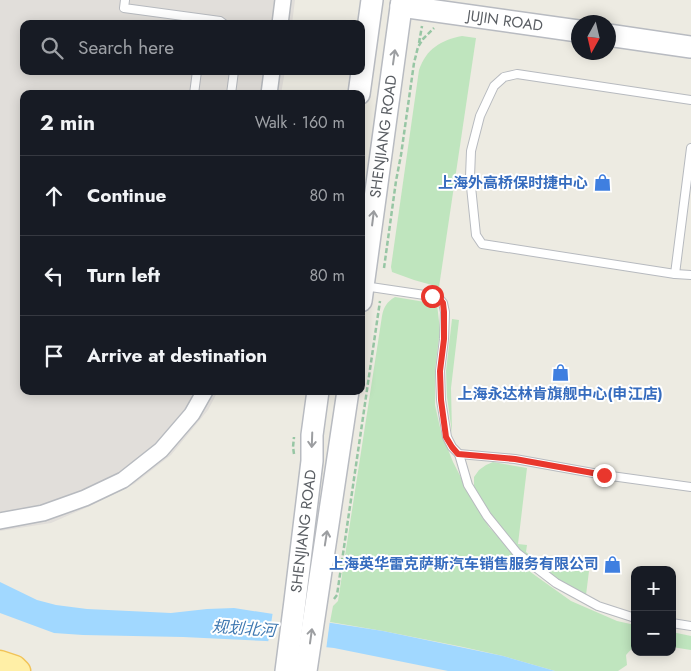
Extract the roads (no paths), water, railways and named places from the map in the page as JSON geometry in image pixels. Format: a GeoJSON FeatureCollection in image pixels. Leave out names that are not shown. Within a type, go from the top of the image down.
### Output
{"type":"FeatureCollection","features":[{"type":"Feature","properties":{"kind":"main road","name":"SHENJIANG ROAD"},"geometry":{"type":"LineString","coordinates":[[365,51],[372,0]]}},
{"type":"Feature","properties":{"kind":"main road","name":"SHENJIANG ROAD"},"geometry":{"type":"LineString","coordinates":[[369,292],[402,3]]}},
{"type":"Feature","properties":{"kind":"main road","name":"JUJIN ROAD"},"geometry":{"type":"LineString","coordinates":[[402,3],[571,30]]}},
{"type":"Feature","properties":{"kind":"main road"},"geometry":{"type":"LineString","coordinates":[[616,36],[691,47]]}},
{"type":"Feature","properties":{"kind":"main road","name":"SHENJIANG ROAD"},"geometry":{"type":"LineString","coordinates":[[360,90],[362,75]]}},
{"type":"Feature","properties":{"kind":"main road","name":"SHENJIANG ROAD"},"geometry":{"type":"LineString","coordinates":[[315,602],[312,435],[317,395]]}},
{"type":"Feature","properties":{"kind":"main road","name":"SHENJIANG ROAD"},"geometry":{"type":"LineString","coordinates":[[296,669],[315,602],[347,395]]}},
{"type":"Feature","properties":{"kind":"main road"},"geometry":{"type":"LineString","coordinates":[[0,662],[15,667],[19,671]]}},
{"type":"Feature","properties":{"kind":"street"},"geometry":{"type":"LineString","coordinates":[[280,20],[283,0]]}},
{"type":"Feature","properties":{"kind":"street"},"geometry":{"type":"LineString","coordinates":[[270,90],[271,75]]}},
{"type":"Feature","properties":{"kind":"street"},"geometry":{"type":"LineString","coordinates":[[0,521],[42,513],[85,498],[123,480],[161,450],[192,414],[203,395]]}},
{"type":"Feature","properties":{"kind":"lane"},"geometry":{"type":"LineString","coordinates":[[125,0],[124,8],[198,20]]}},
{"type":"Feature","properties":{"kind":"lane"},"geometry":{"type":"LineString","coordinates":[[691,100],[516,74],[504,77],[494,86],[480,116],[471,151],[470,177],[476,235],[482,244],[691,275]]}},
{"type":"Feature","properties":{"kind":"lane"},"geometry":{"type":"LineString","coordinates":[[195,90],[196,75]]}},
{"type":"Feature","properties":{"kind":"lane"},"geometry":{"type":"LineString","coordinates":[[231,90],[233,75]]}},
{"type":"Feature","properties":{"kind":"lane"},"geometry":{"type":"LineString","coordinates":[[675,274],[691,148]]}},
{"type":"Feature","properties":{"kind":"lane"},"geometry":{"type":"LineString","coordinates":[[369,292],[438,297],[443,303],[444,322],[440,371],[441,400],[446,437],[458,454],[468,484],[487,516],[517,553],[556,583],[598,606],[631,617]]}},
{"type":"Feature","properties":{"kind":"lane"},"geometry":{"type":"LineString","coordinates":[[458,454],[515,459],[691,488]]}},
{"type":"Feature","properties":{"kind":"lane"},"geometry":{"type":"LineString","coordinates":[[676,624],[691,626]]}},
{"type":"Feature","properties":{"kind":"water","name":"规划北河"},"geometry":{"type":"Polygon","coordinates":[[[0,582],[37,600],[56,605],[87,609],[171,613],[234,608],[383,631],[503,656],[555,671],[448,671],[334,648],[266,641],[54,633],[0,613],[0,582]]]}},
{"type":"Feature","properties":{"kind":"place","name":"上海外高桥保时捷中心"},"geometry":{"type":"Point","coordinates":[602,183]}},
{"type":"Feature","properties":{"kind":"place","name":"上海永达林肯旗舰中心(申江店)"},"geometry":{"type":"Point","coordinates":[560,373]}},
{"type":"Feature","properties":{"kind":"place","name":"上海英华雷克萨斯汽车销售服务有限公司"},"geometry":{"type":"Point","coordinates":[613,564]}}]}
